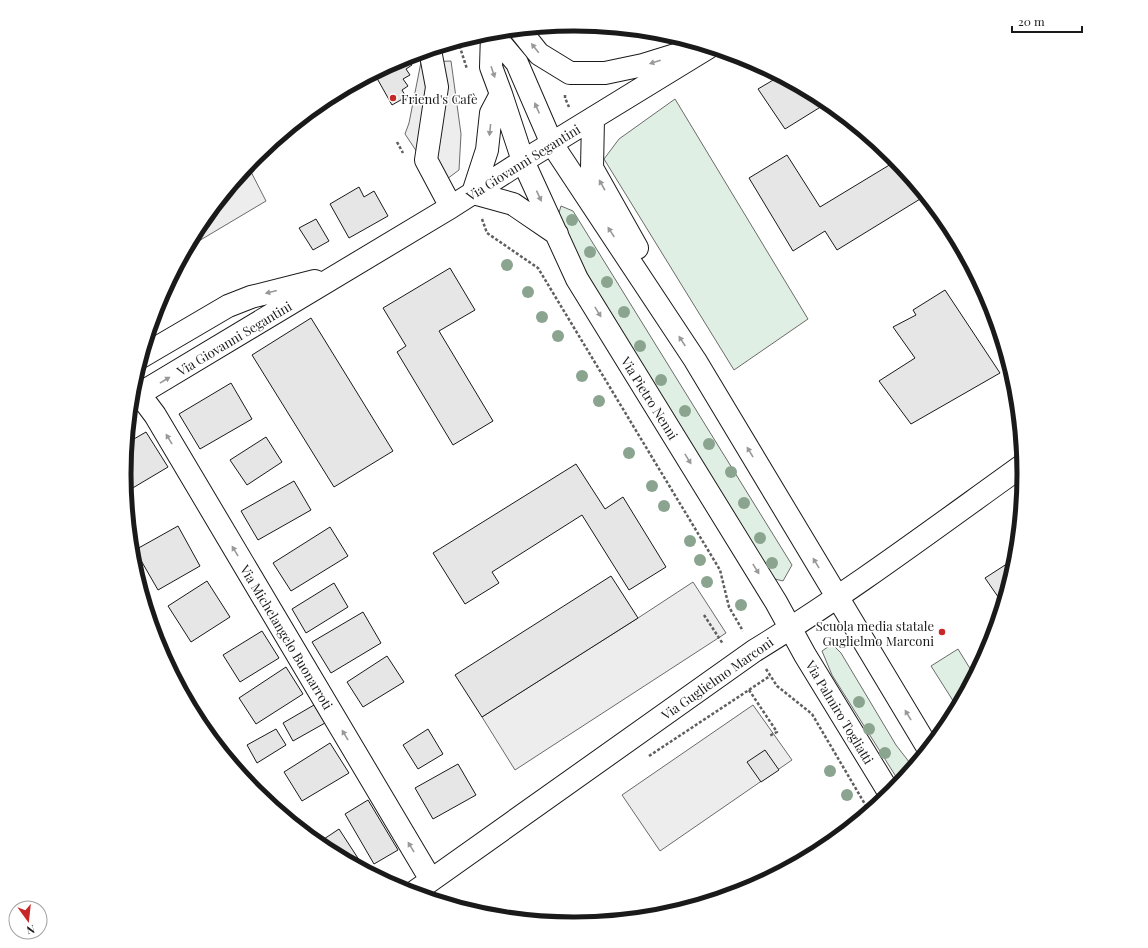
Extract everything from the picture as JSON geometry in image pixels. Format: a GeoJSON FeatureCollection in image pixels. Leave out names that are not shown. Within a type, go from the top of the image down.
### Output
{"type":"FeatureCollection","features":[{"type":"Feature","properties":{"kind":"street"},"geometry":{"type":"LineString","coordinates":[[523,34],[539,54],[570,73],[613,72],[643,65],[697,49]]}},
{"type":"Feature","properties":{"kind":"street"},"geometry":{"type":"LineString","coordinates":[[497,38],[517,63],[552,144],[695,360],[925,744]]}},
{"type":"Feature","properties":{"kind":"street","name":"Via Pietro Nenni"},"geometry":{"type":"LineString","coordinates":[[492,39],[491,67],[523,161],[577,279],[776,602],[790,629]]}},
{"type":"Feature","properties":{"kind":"street","name":"Via Giovanni Segantini"},"geometry":{"type":"LineString","coordinates":[[139,395],[473,193],[703,51]]}},
{"type":"Feature","properties":{"kind":"street"},"geometry":{"type":"LineString","coordinates":[[431,55],[437,87],[426,160],[450,207]]}},
{"type":"Feature","properties":{"kind":"street"},"geometry":{"type":"LineString","coordinates":[[501,94],[492,113],[487,150],[473,193],[513,204],[557,234]]}},
{"type":"Feature","properties":{"kind":"street"},"geometry":{"type":"LineString","coordinates":[[593,119],[592,168],[650,271],[652,295]]}},
{"type":"Feature","properties":{"kind":"street","name":"Via Giovanni Segantini"},"geometry":{"type":"LineString","coordinates":[[148,353],[228,306],[251,297],[336,275]]}},
{"type":"Feature","properties":{"kind":"street","name":"Via Michelangelo Buonarroti"},"geometry":{"type":"LineString","coordinates":[[138,399],[159,422],[431,880]]}},
{"type":"Feature","properties":{"kind":"street","name":"Via Guglielmo Marconi"},"geometry":{"type":"LineString","coordinates":[[419,888],[754,651],[837,597],[1017,469]]}},
{"type":"Feature","properties":{"kind":"street","name":"Via Palmiro Togliatti"},"geometry":{"type":"LineString","coordinates":[[790,629],[886,788]]}},
{"type":"Feature","properties":{"kind":"path"},"geometry":{"type":"LineString","coordinates":[[473,193],[487,234],[538,268],[720,570],[729,607],[754,651],[777,686],[812,714],[866,807]]}},
{"type":"Feature","properties":{"kind":"path"},"geometry":{"type":"LineString","coordinates":[[704,615],[723,644],[730,640]]}},
{"type":"Feature","properties":{"kind":"path"},"geometry":{"type":"LineString","coordinates":[[644,759],[770,676]]}},
{"type":"Feature","properties":{"kind":"path"},"geometry":{"type":"LineString","coordinates":[[749,690],[777,732],[769,736]]}},
{"type":"Feature","properties":{"kind":"green space"},"geometry":{"type":"Polygon","coordinates":[[[675,99],[808,319],[734,370],[604,159],[619,139],[675,99]]]}},
{"type":"Feature","properties":{"kind":"green space"},"geometry":{"type":"Polygon","coordinates":[[[561,206],[573,211],[792,565],[783,581],[771,578],[574,252],[557,219],[561,206]]]}},
{"type":"Feature","properties":{"kind":"green space"},"geometry":{"type":"Polygon","coordinates":[[[832,644],[841,653],[896,745],[910,763],[896,777],[832,675],[822,651],[832,644]]]}},
{"type":"Feature","properties":{"kind":"green space"},"geometry":{"type":"Polygon","coordinates":[[[958,649],[971,670],[954,702],[931,666],[958,649]]]}},
{"type":"Feature","properties":{"kind":"shaded area"},"geometry":{"type":"Polygon","coordinates":[[[451,61],[461,134],[459,170],[439,185],[405,134],[409,123],[421,62],[451,61]]]}},
{"type":"Feature","properties":{"kind":"shaded area"},"geometry":{"type":"Polygon","coordinates":[[[251,172],[266,201],[196,242],[223,204],[251,172]]]}},
{"type":"Feature","properties":{"kind":"shaded area"},"geometry":{"type":"Polygon","coordinates":[[[693,582],[726,633],[515,770],[482,717],[693,582]]]}},
{"type":"Feature","properties":{"kind":"shaded area"},"geometry":{"type":"Polygon","coordinates":[[[753,705],[792,760],[660,851],[622,795],[753,705]]]}},
{"type":"Feature","properties":{"kind":"building"},"geometry":{"type":"Polygon","coordinates":[[[411,63],[412,65],[406,69],[410,75],[403,79],[408,86],[402,90],[406,97],[392,105],[377,78],[411,63]]]}},
{"type":"Feature","properties":{"kind":"building"},"geometry":{"type":"Polygon","coordinates":[[[774,79],[796,90],[821,107],[785,129],[758,89],[774,79]]]}},
{"type":"Feature","properties":{"kind":"building"},"geometry":{"type":"Polygon","coordinates":[[[787,155],[820,207],[890,164],[921,199],[837,250],[825,231],[793,251],[749,178],[787,155]]]}},
{"type":"Feature","properties":{"kind":"building"},"geometry":{"type":"Polygon","coordinates":[[[359,187],[364,197],[374,191],[388,216],[349,238],[330,204],[359,187]]]}},
{"type":"Feature","properties":{"kind":"building"},"geometry":{"type":"Polygon","coordinates":[[[316,219],[329,241],[313,250],[299,228],[316,219]]]}},
{"type":"Feature","properties":{"kind":"building"},"geometry":{"type":"Polygon","coordinates":[[[450,268],[475,310],[439,331],[493,421],[453,445],[397,352],[406,346],[383,308],[450,268]]]}},
{"type":"Feature","properties":{"kind":"building"},"geometry":{"type":"Polygon","coordinates":[[[945,290],[1000,373],[911,424],[879,381],[915,358],[893,327],[916,315],[913,310],[945,290]]]}},
{"type":"Feature","properties":{"kind":"building"},"geometry":{"type":"Polygon","coordinates":[[[311,318],[393,451],[334,487],[252,355],[311,318]]]}},
{"type":"Feature","properties":{"kind":"building"},"geometry":{"type":"Polygon","coordinates":[[[231,383],[252,419],[200,449],[179,414],[231,383]]]}},
{"type":"Feature","properties":{"kind":"building"},"geometry":{"type":"Polygon","coordinates":[[[146,432],[168,467],[132,489],[131,474],[133,440],[146,432]]]}},
{"type":"Feature","properties":{"kind":"building"},"geometry":{"type":"Polygon","coordinates":[[[266,437],[282,462],[247,485],[230,460],[266,437]]]}},
{"type":"Feature","properties":{"kind":"building"},"geometry":{"type":"Polygon","coordinates":[[[576,464],[605,509],[623,497],[666,567],[629,590],[582,515],[492,572],[499,583],[465,604],[433,553],[576,464]]]}},
{"type":"Feature","properties":{"kind":"building"},"geometry":{"type":"Polygon","coordinates":[[[294,481],[311,510],[258,540],[241,511],[294,481]]]}},
{"type":"Feature","properties":{"kind":"building"},"geometry":{"type":"Polygon","coordinates":[[[178,526],[200,566],[158,590],[140,558],[138,548],[178,526]]]}},
{"type":"Feature","properties":{"kind":"building"},"geometry":{"type":"Polygon","coordinates":[[[330,527],[348,556],[291,591],[273,563],[330,527]]]}},
{"type":"Feature","properties":{"kind":"building"},"geometry":{"type":"Polygon","coordinates":[[[1007,564],[999,598],[985,578],[1007,564]]]}},
{"type":"Feature","properties":{"kind":"building"},"geometry":{"type":"Polygon","coordinates":[[[611,576],[638,618],[482,717],[455,675],[611,576]]]}},
{"type":"Feature","properties":{"kind":"building"},"geometry":{"type":"Polygon","coordinates":[[[207,581],[230,617],[191,642],[168,606],[207,581]]]}},
{"type":"Feature","properties":{"kind":"building"},"geometry":{"type":"Polygon","coordinates":[[[334,583],[348,607],[306,633],[292,609],[334,583]]]}},
{"type":"Feature","properties":{"kind":"building"},"geometry":{"type":"Polygon","coordinates":[[[363,612],[381,643],[331,673],[312,642],[363,612]]]}},
{"type":"Feature","properties":{"kind":"building"},"geometry":{"type":"Polygon","coordinates":[[[262,631],[279,658],[240,682],[223,655],[262,631]]]}},
{"type":"Feature","properties":{"kind":"building"},"geometry":{"type":"Polygon","coordinates":[[[387,656],[404,682],[363,707],[347,682],[387,656]]]}},
{"type":"Feature","properties":{"kind":"building"},"geometry":{"type":"Polygon","coordinates":[[[286,667],[303,694],[256,724],[239,698],[286,667]]]}},
{"type":"Feature","properties":{"kind":"building"},"geometry":{"type":"Polygon","coordinates":[[[314,705],[325,723],[293,741],[283,723],[314,705]]]}},
{"type":"Feature","properties":{"kind":"building"},"geometry":{"type":"Polygon","coordinates":[[[276,729],[286,745],[257,763],[247,745],[276,729]]]}},
{"type":"Feature","properties":{"kind":"building"},"geometry":{"type":"Polygon","coordinates":[[[428,729],[443,754],[418,769],[403,745],[428,729]]]}},
{"type":"Feature","properties":{"kind":"building"},"geometry":{"type":"Polygon","coordinates":[[[330,743],[349,773],[302,801],[284,772],[330,743]]]}},
{"type":"Feature","properties":{"kind":"building"},"geometry":{"type":"Polygon","coordinates":[[[765,750],[779,770],[761,782],[747,762],[765,750]]]}},
{"type":"Feature","properties":{"kind":"building"},"geometry":{"type":"Polygon","coordinates":[[[458,764],[476,795],[433,819],[415,788],[458,764]]]}},
{"type":"Feature","properties":{"kind":"building"},"geometry":{"type":"Polygon","coordinates":[[[368,800],[398,850],[374,864],[345,814],[368,800]]]}},
{"type":"Feature","properties":{"kind":"building"},"geometry":{"type":"Polygon","coordinates":[[[339,829],[361,862],[352,858],[324,839],[339,829]]]}},
{"type":"Feature","properties":{"kind":"place","name":"Friend's Cafè"},"geometry":{"type":"Point","coordinates":[393,98]}},
{"type":"Feature","properties":{"kind":"place","name":"Scuola media statale Guglielmo Marconi"},"geometry":{"type":"Point","coordinates":[942,632]}}]}
